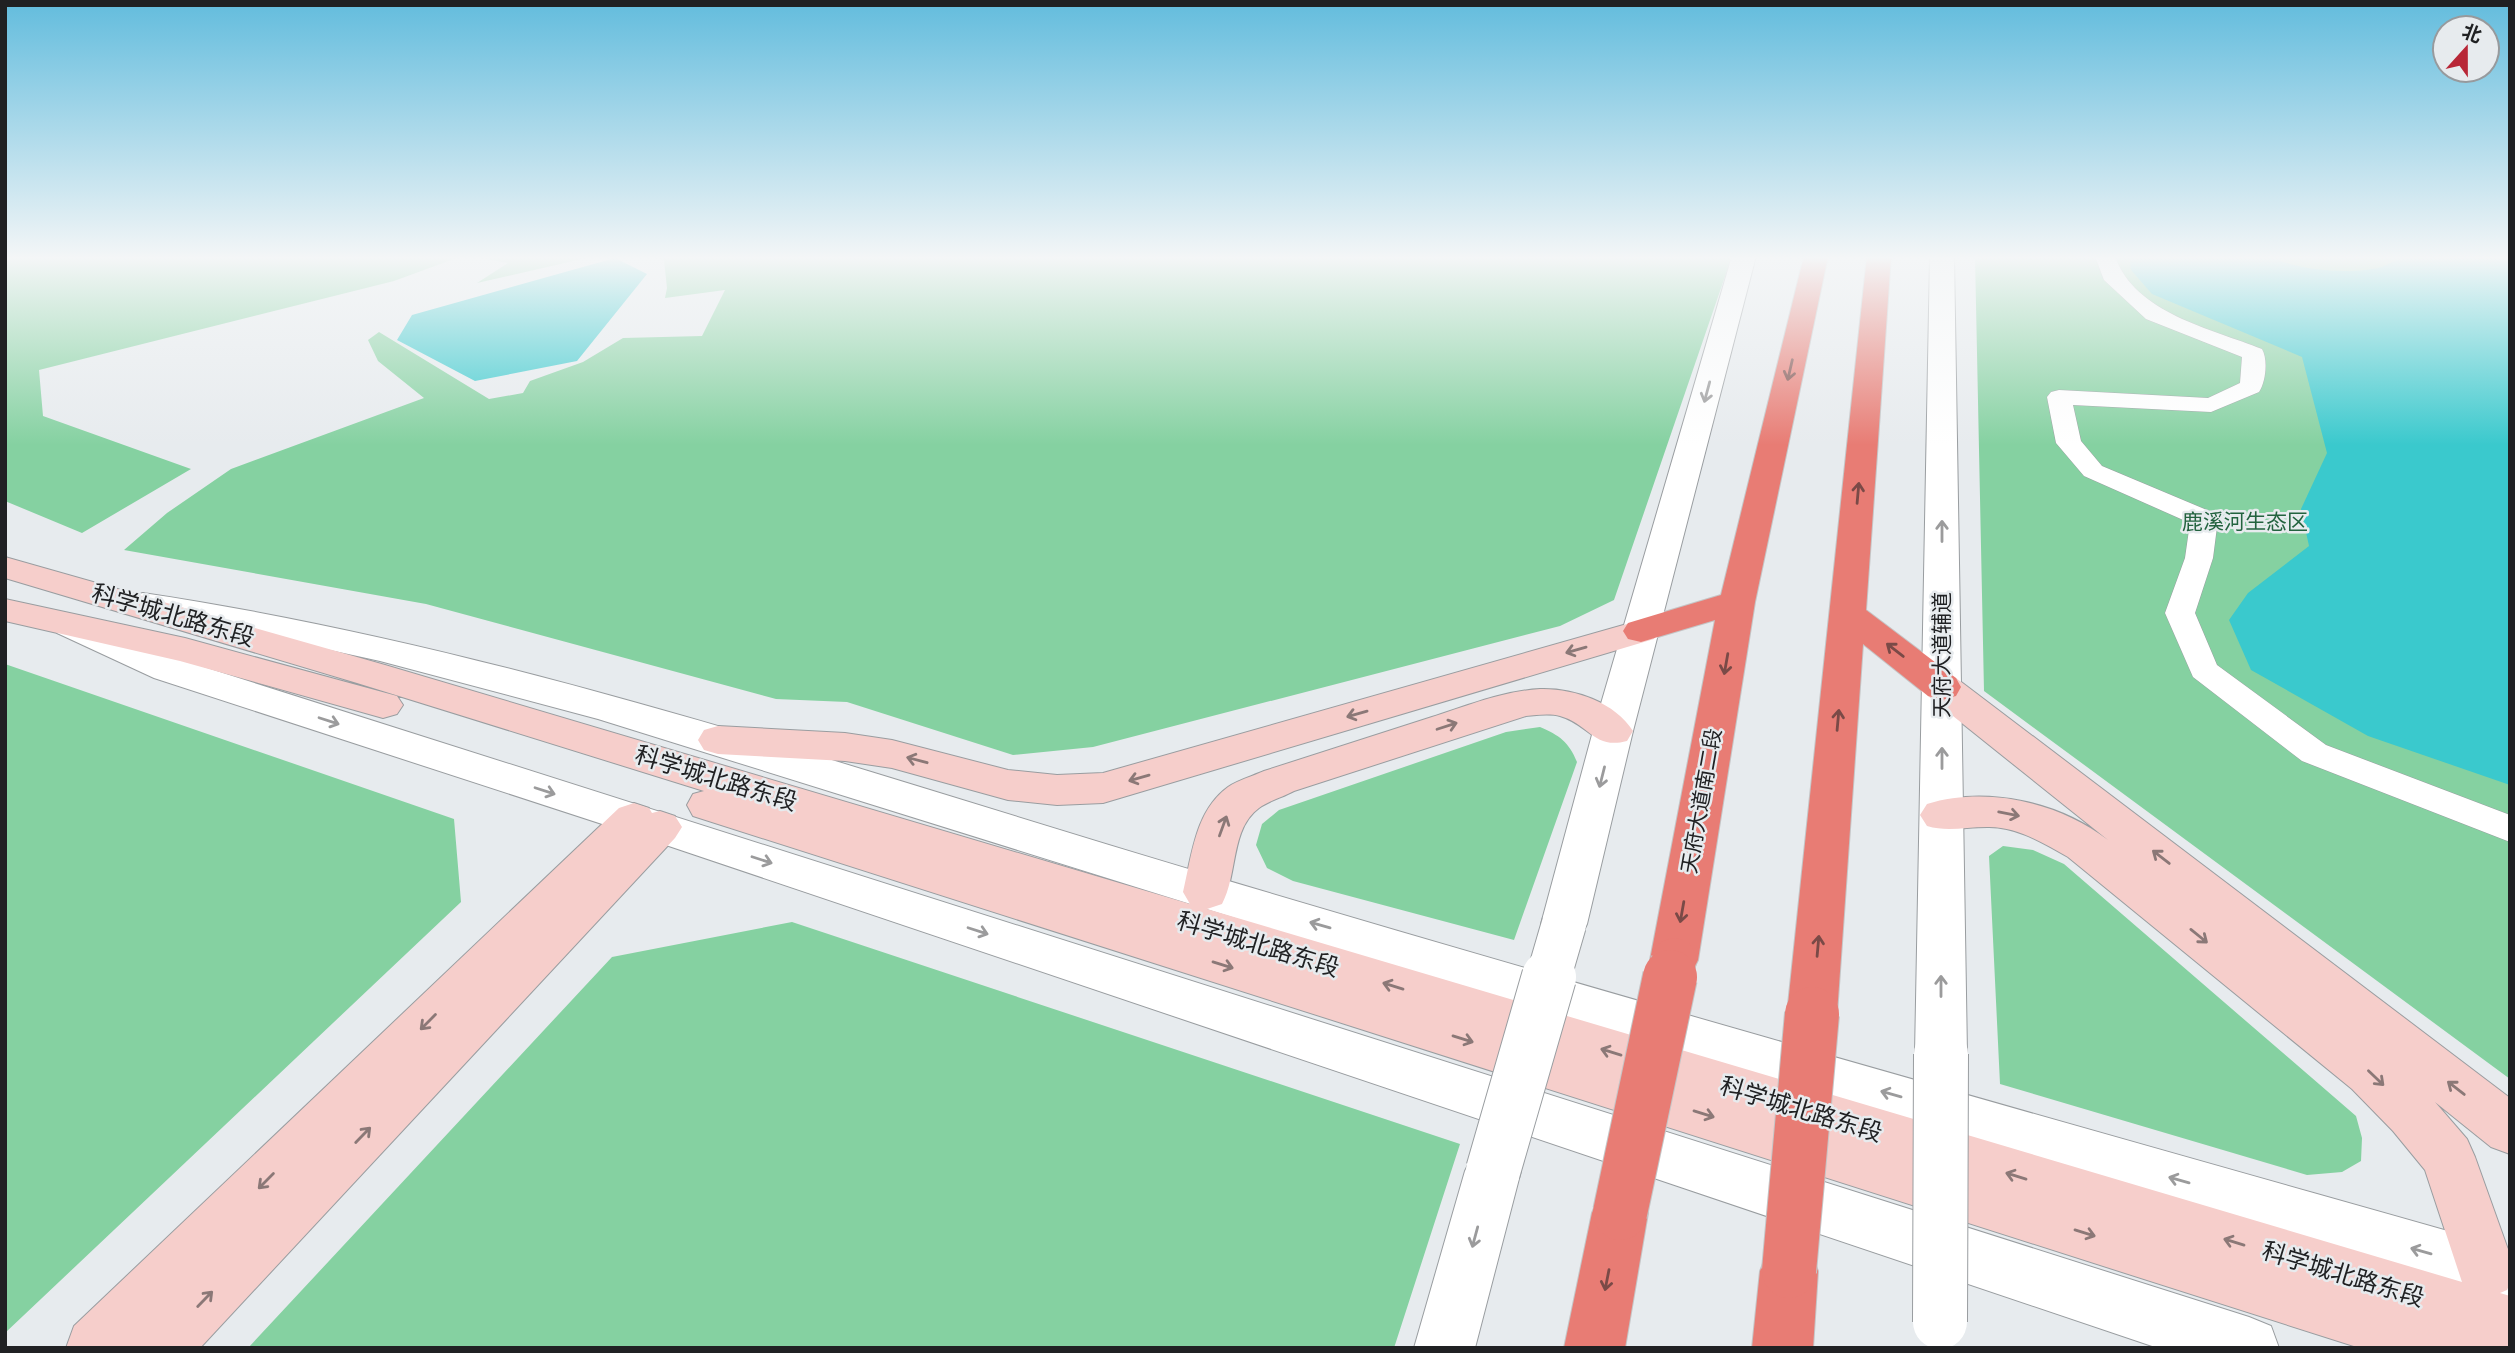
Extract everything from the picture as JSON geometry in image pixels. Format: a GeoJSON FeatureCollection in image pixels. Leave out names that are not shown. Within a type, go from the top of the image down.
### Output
{"type":"FeatureCollection","features":[{"type":"Feature","properties":{"kind":"highway","name":"天府大道南二段"},"geometry":{"type":"LineString","coordinates":[[1594,1348],[1674,961],[1737,602],[1802,319]]}},
{"type":"Feature","properties":{"kind":"highway"},"geometry":{"type":"LineString","coordinates":[[1782,1348],[1873,319]]}},
{"type":"Feature","properties":{"kind":"highway"},"geometry":{"type":"LineString","coordinates":[[1641,631],[1737,602]]}},
{"type":"Feature","properties":{"kind":"highway"},"geometry":{"type":"LineString","coordinates":[[1847,613],[1942,687]]}},
{"type":"Feature","properties":{"kind":"main road","name":"科学城北路东段"},"geometry":{"type":"LineString","coordinates":[[5,568],[131,602],[2510,1326]]}},
{"type":"Feature","properties":{"kind":"main road","name":"科学城北路东段"},"geometry":{"type":"LineString","coordinates":[[5,610],[185,650],[410,712],[2456,1348]]}},
{"type":"Feature","properties":{"kind":"main road"},"geometry":{"type":"LineString","coordinates":[[718,740],[845,747],[892,754],[1008,785],[1057,790],[1103,788],[1641,631]]}},
{"type":"Feature","properties":{"kind":"main road"},"geometry":{"type":"LineString","coordinates":[[1942,687],[2510,1130]]}},
{"type":"Feature","properties":{"kind":"main road"},"geometry":{"type":"LineString","coordinates":[[1206,892],[1223,819],[1244,797],[1279,781],[1509,706],[1543,700],[1570,704],[1595,716],[1614,731]]}},
{"type":"Feature","properties":{"kind":"main road"},"geometry":{"type":"LineString","coordinates":[[1942,815],[1989,811],[2032,819],[2084,845],[2370,1073],[2412,1114],[2448,1157],[2498,1274]]}},
{"type":"Feature","properties":{"kind":"main road"},"geometry":{"type":"LineString","coordinates":[[96,1348],[647,823]]}},
{"type":"Feature","properties":{"kind":"main road"},"geometry":{"type":"LineString","coordinates":[[158,1348],[647,823]]}},
{"type":"Feature","properties":{"kind":"street"},"geometry":{"type":"LineString","coordinates":[[1444,1348],[1564,924],[1727,319]]}},
{"type":"Feature","properties":{"kind":"street","name":"天府大道辅道"},"geometry":{"type":"LineString","coordinates":[[1940,1335],[1942,319]]}},
{"type":"Feature","properties":{"kind":"street"},"geometry":{"type":"LineString","coordinates":[[2167,319],[2254,354],[2251,387],[2211,405],[2059,397],[2069,443],[2093,471],[2204,519],[2199,558],[2180,613],[2204,670],[2314,753],[2510,830]]}},
{"type":"Feature","properties":{"kind":"street"},"geometry":{"type":"LineString","coordinates":[[131,602],[228,616],[424,657],[718,740],[1206,892],[2498,1274]]}},
{"type":"Feature","properties":{"kind":"street"},"geometry":{"type":"LineString","coordinates":[[58,620],[168,669],[647,823],[2249,1348]]}},
{"type":"Feature","properties":{"kind":"green space"},"geometry":{"type":"Polygon","coordinates":[[[5,319],[242,319],[39,370],[43,416],[191,469],[82,533],[5,501],[5,319]]]}},
{"type":"Feature","properties":{"kind":"green space"},"geometry":{"type":"Polygon","coordinates":[[[710,319],[1710,319],[1614,600],[1560,626],[1093,747],[1013,755],[847,702],[776,699],[426,604],[124,550],[167,513],[231,469],[424,398],[378,361],[368,340],[379,332],[489,399],[523,393],[530,381],[583,362],[623,338],[702,336],[710,319]]]}},
{"type":"Feature","properties":{"kind":"green space","name":"鹿溪河生态区"},"geometry":{"type":"Polygon","coordinates":[[[1976,319],[2510,319],[2510,1079],[1984,691],[1976,319]]]}},
{"type":"Feature","properties":{"kind":"green space"},"geometry":{"type":"Polygon","coordinates":[[[5,664],[454,819],[461,902],[5,1333],[5,664]]]}},
{"type":"Feature","properties":{"kind":"green space"},"geometry":{"type":"Polygon","coordinates":[[[1540,727],[1563,740],[1577,762],[1514,940],[1293,881],[1267,868],[1256,845],[1262,824],[1279,810],[1506,732],[1540,727]]]}},
{"type":"Feature","properties":{"kind":"green space"},"geometry":{"type":"Polygon","coordinates":[[[2003,846],[2033,850],[2064,864],[2356,1116],[2362,1138],[2361,1161],[2342,1172],[2307,1175],[2000,1084],[1989,856],[2003,846]]]}},
{"type":"Feature","properties":{"kind":"green space"},"geometry":{"type":"Polygon","coordinates":[[[792,922],[1460,1144],[1394,1348],[248,1348],[612,957],[792,922]]]}},
{"type":"Feature","properties":{"kind":"water"},"geometry":{"type":"Polygon","coordinates":[[[410,319],[611,319],[577,361],[475,381],[397,340],[410,319]]]}},
{"type":"Feature","properties":{"kind":"water"},"geometry":{"type":"Polygon","coordinates":[[[2212,319],[2510,319],[2510,785],[2368,736],[2251,670],[2229,620],[2248,593],[2309,546],[2301,509],[2327,453],[2302,357],[2212,319]]]}}]}
